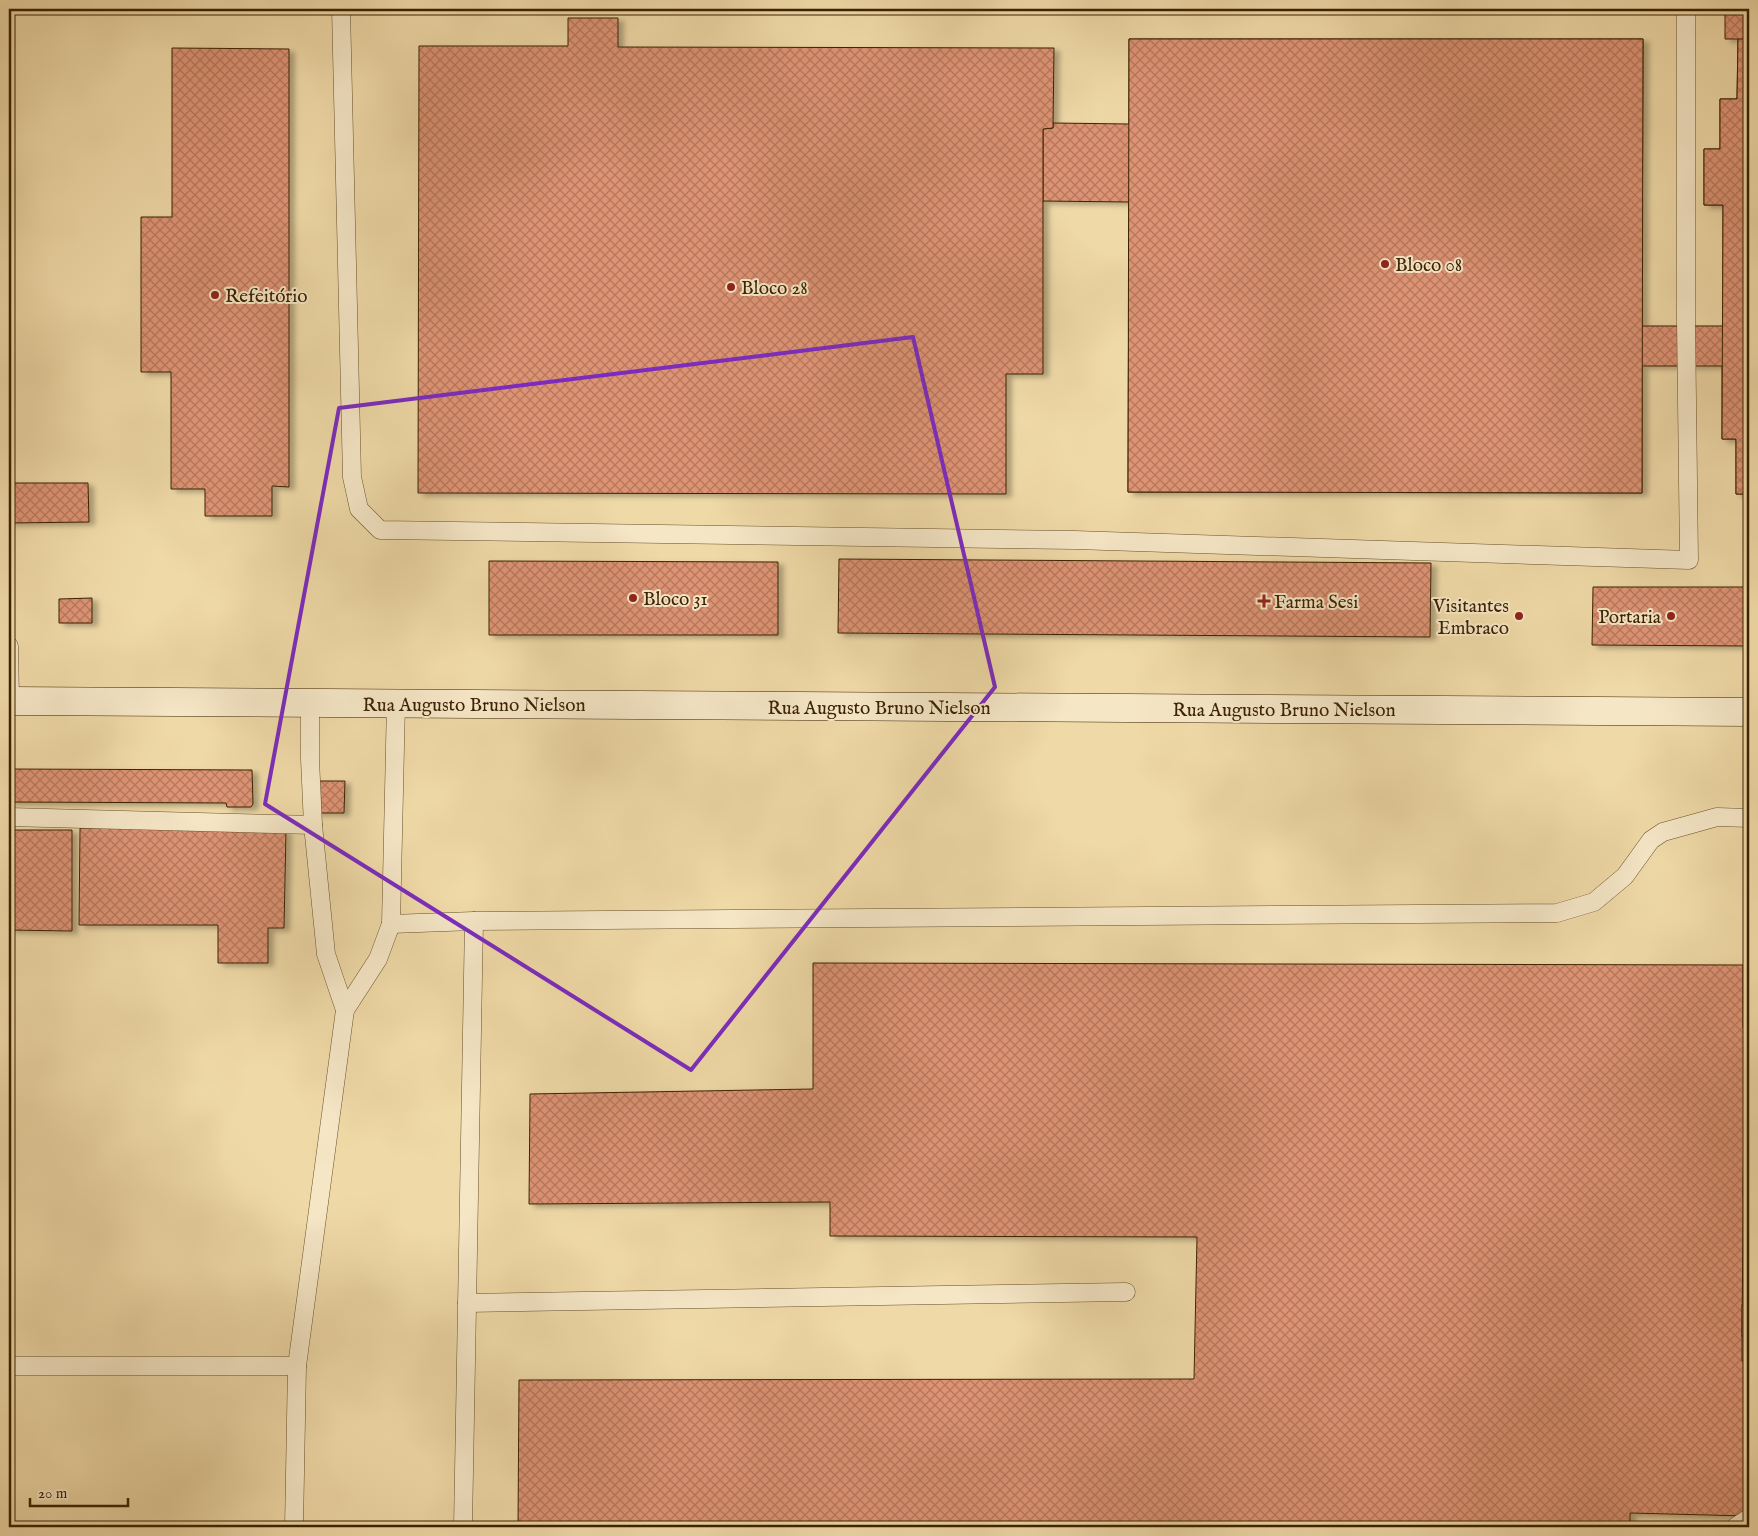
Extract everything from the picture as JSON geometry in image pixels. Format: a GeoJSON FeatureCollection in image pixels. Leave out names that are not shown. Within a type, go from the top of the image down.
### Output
{"type":"FeatureCollection","features":[{"type":"Feature","properties":{"kind":"main road","name":"Rua Augusto Bruno Nielson"},"geometry":{"type":"LineString","coordinates":[[9,701],[1749,712]]}},
{"type":"Feature","properties":{"kind":"lane"},"geometry":{"type":"LineString","coordinates":[[341,9],[352,477],[359,510],[380,530],[1065,540],[1689,560],[1686,321],[1686,9]]}},
{"type":"Feature","properties":{"kind":"lane"},"geometry":{"type":"LineString","coordinates":[[9,646],[9,701]]}},
{"type":"Feature","properties":{"kind":"lane"},"geometry":{"type":"LineString","coordinates":[[310,703],[313,825],[326,954],[345,1010]]}},
{"type":"Feature","properties":{"kind":"lane"},"geometry":{"type":"LineString","coordinates":[[294,1527],[297,1366],[345,1010],[378,959],[391,924],[396,704]]}},
{"type":"Feature","properties":{"kind":"lane"},"geometry":{"type":"LineString","coordinates":[[391,924],[474,921],[1557,913],[1594,902],[1625,876],[1651,840],[1663,832],[1718,817],[1749,818]]}},
{"type":"Feature","properties":{"kind":"lane"},"geometry":{"type":"LineString","coordinates":[[9,818],[313,825]]}},
{"type":"Feature","properties":{"kind":"lane"},"geometry":{"type":"LineString","coordinates":[[463,1527],[474,921]]}},
{"type":"Feature","properties":{"kind":"lane"},"geometry":{"type":"LineString","coordinates":[[467,1303],[1126,1292]]}},
{"type":"Feature","properties":{"kind":"lane"},"geometry":{"type":"LineString","coordinates":[[9,1366],[297,1366]]}},
{"type":"Feature","properties":{"kind":"lane"},"geometry":{"type":"LineString","coordinates":[[1735,1527],[1749,1518]]}},
{"type":"Feature","properties":{"kind":"highlighted area"},"geometry":{"type":"Polygon","coordinates":[[[913,337],[995,687],[691,1070],[265,804],[339,408],[913,337]]]}},
{"type":"Feature","properties":{"kind":"building","name":"Bloco 08"},"geometry":{"type":"Polygon","coordinates":[[[1725,9],[1749,9],[1749,494],[1736,494],[1736,439],[1722,439],[1722,366],[1642,366],[1642,493],[1128,492],[1129,202],[1043,201],[1043,129],[1053,128],[1053,123],[1129,124],[1129,39],[1643,39],[1642,326],[1723,326],[1723,205],[1704,205],[1704,149],[1720,149],[1720,99],[1737,99],[1738,39],[1725,39],[1725,9]]]}},
{"type":"Feature","properties":{"kind":"building","name":"Bloco 28"},"geometry":{"type":"Polygon","coordinates":[[[568,18],[618,18],[618,47],[1054,48],[1053,128],[1043,129],[1043,374],[1006,374],[1006,494],[418,493],[419,46],[568,46],[568,18]]]}},
{"type":"Feature","properties":{"kind":"building","name":"Bloco 08"},"geometry":{"type":"Polygon","coordinates":[[[1129,39],[1643,39],[1642,493],[1128,492],[1129,39]]]}},
{"type":"Feature","properties":{"kind":"building"},"geometry":{"type":"Polygon","coordinates":[[[1738,39],[1749,39],[1749,494],[1736,494],[1736,439],[1722,439],[1723,205],[1704,205],[1704,149],[1720,149],[1720,99],[1737,99],[1738,39]]]}},
{"type":"Feature","properties":{"kind":"building","name":"Refeitório"},"geometry":{"type":"Polygon","coordinates":[[[172,48],[289,49],[289,487],[272,486],[272,516],[205,516],[205,489],[171,489],[171,372],[141,372],[141,217],[172,217],[172,48]]]}},
{"type":"Feature","properties":{"kind":"building"},"geometry":{"type":"Polygon","coordinates":[[[9,483],[88,483],[89,522],[9,523],[9,483]]]}},
{"type":"Feature","properties":{"kind":"building"},"geometry":{"type":"Polygon","coordinates":[[[839,559],[1431,563],[1430,637],[838,633],[839,559]]]}},
{"type":"Feature","properties":{"kind":"building","name":"Bloco 31"},"geometry":{"type":"Polygon","coordinates":[[[489,561],[778,562],[778,635],[489,635],[489,561]]]}},
{"type":"Feature","properties":{"kind":"building","name":"Portaria"},"geometry":{"type":"Polygon","coordinates":[[[1593,587],[1749,587],[1749,646],[1592,645],[1593,587]]]}},
{"type":"Feature","properties":{"kind":"building"},"geometry":{"type":"Polygon","coordinates":[[[92,598],[92,623],[59,623],[59,599],[92,598]]]}},
{"type":"Feature","properties":{"kind":"building"},"geometry":{"type":"Polygon","coordinates":[[[9,769],[252,770],[253,804],[251,807],[227,807],[226,803],[9,802],[9,769]]]}},
{"type":"Feature","properties":{"kind":"building"},"geometry":{"type":"Polygon","coordinates":[[[314,781],[345,781],[344,813],[314,813],[314,781]]]}},
{"type":"Feature","properties":{"kind":"building"},"geometry":{"type":"Polygon","coordinates":[[[80,828],[286,830],[284,928],[268,928],[268,963],[218,963],[218,925],[79,925],[80,828]]]}},
{"type":"Feature","properties":{"kind":"building"},"geometry":{"type":"Polygon","coordinates":[[[9,830],[72,830],[72,931],[9,930],[9,830]]]}},
{"type":"Feature","properties":{"kind":"building"},"geometry":{"type":"Polygon","coordinates":[[[813,963],[1743,965],[1743,1027],[1749,1027],[1749,1101],[1744,1101],[1742,1336],[1742,1361],[1749,1361],[1747,1516],[1630,1513],[1630,1527],[518,1527],[519,1380],[1194,1379],[1197,1237],[830,1236],[830,1202],[529,1204],[530,1094],[813,1089],[813,963]]]}},
{"type":"Feature","properties":{"kind":"building"},"geometry":{"type":"Polygon","coordinates":[[[1744,1114],[1749,1114],[1749,1197],[1743,1197],[1744,1114]]]}},
{"type":"Feature","properties":{"kind":"building"},"geometry":{"type":"Polygon","coordinates":[[[1742,1305],[1749,1305],[1749,1336],[1742,1336],[1742,1305]]]}},
{"type":"Feature","properties":{"kind":"place","name":"Bloco 08"},"geometry":{"type":"Point","coordinates":[1385,264]}},
{"type":"Feature","properties":{"kind":"place","name":"Bloco 28"},"geometry":{"type":"Point","coordinates":[731,287]}},
{"type":"Feature","properties":{"kind":"place","name":"Refeitório"},"geometry":{"type":"Point","coordinates":[215,295]}},
{"type":"Feature","properties":{"kind":"place","name":"Bloco 31"},"geometry":{"type":"Point","coordinates":[633,598]}},
{"type":"Feature","properties":{"kind":"place","name":"Farma Sesi"},"geometry":{"type":"Point","coordinates":[1264,601]}},
{"type":"Feature","properties":{"kind":"place","name":"Visitantes Embraco"},"geometry":{"type":"Point","coordinates":[1519,616]}},
{"type":"Feature","properties":{"kind":"place","name":"Portaria"},"geometry":{"type":"Point","coordinates":[1671,616]}}]}
